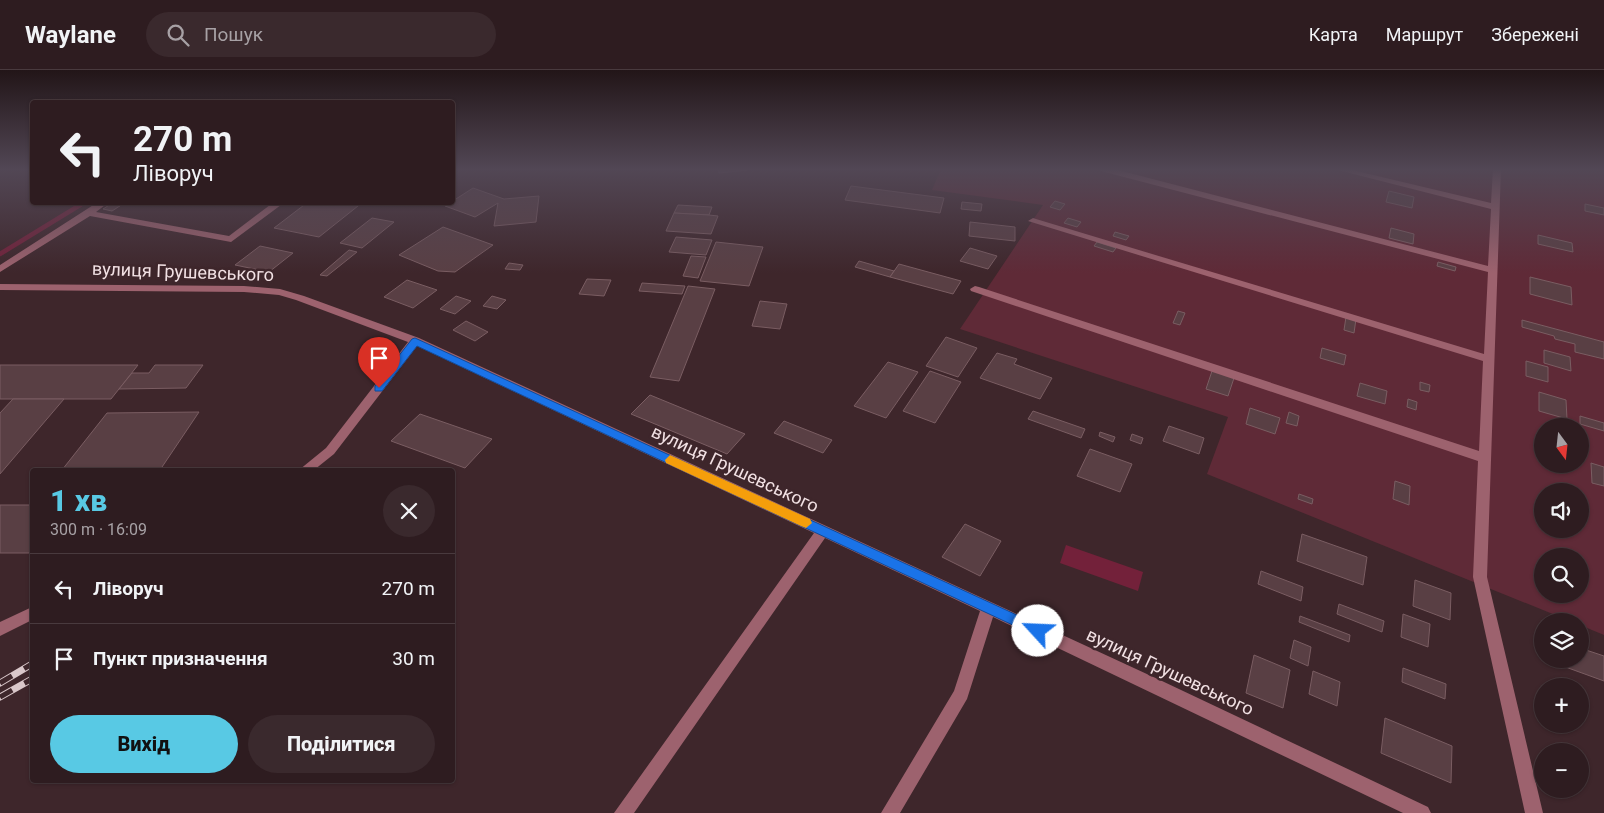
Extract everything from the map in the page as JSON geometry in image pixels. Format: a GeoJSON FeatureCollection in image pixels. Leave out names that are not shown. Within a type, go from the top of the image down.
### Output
{"type":"FeatureCollection","features":[{"type":"Feature","properties":{"kind":"street"},"geometry":{"type":"LineString","coordinates":[[1237,204],[1492,270]]}},
{"type":"Feature","properties":{"kind":"street"},"geometry":{"type":"LineString","coordinates":[[1481,204],[1495,207]]}},
{"type":"Feature","properties":{"kind":"street"},"geometry":{"type":"LineString","coordinates":[[1495,204],[1480,577],[1534,813]]}},
{"type":"Feature","properties":{"kind":"street"},"geometry":{"type":"LineString","coordinates":[[0,269],[101,205]]}},
{"type":"Feature","properties":{"kind":"street"},"geometry":{"type":"LineString","coordinates":[[89,213],[231,239],[277,205]]}},
{"type":"Feature","properties":{"kind":"street"},"geometry":{"type":"LineString","coordinates":[[1033,221],[1489,359]]}},
{"type":"Feature","properties":{"kind":"street","name":"вулиця Грушевського"},"geometry":{"type":"LineString","coordinates":[[3,290],[244,289],[280,292],[300,298],[415,341],[1422,813]]}},
{"type":"Feature","properties":{"kind":"street"},"geometry":{"type":"LineString","coordinates":[[975,289],[1485,458]]}},
{"type":"Feature","properties":{"kind":"street"},"geometry":{"type":"LineString","coordinates":[[308,468],[330,451],[415,341]]}},
{"type":"Feature","properties":{"kind":"street"},"geometry":{"type":"LineString","coordinates":[[623,813],[823,531]]}},
{"type":"Feature","properties":{"kind":"street"},"geometry":{"type":"LineString","coordinates":[[890,813],[961,694],[988,608]]}},
{"type":"Feature","properties":{"kind":"street"},"geometry":{"type":"LineString","coordinates":[[0,629],[30,614]]}},
{"type":"Feature","properties":{"kind":"shaded area"},"geometry":{"type":"Polygon","coordinates":[[[1033,204],[1604,204],[1604,635],[1589,629],[1589,613],[1550,613],[1207,474],[1228,417],[960,329],[1043,205],[1033,204]]]}},
{"type":"Feature","properties":{"kind":"shaded area"},"geometry":{"type":"Polygon","coordinates":[[[1066,545],[1143,572],[1138,591],[1060,563],[1066,545]]]}},
{"type":"Feature","properties":{"kind":"building"},"geometry":{"type":"Polygon","coordinates":[[[455,204],[497,204],[475,217],[445,206],[455,204]]]}},
{"type":"Feature","properties":{"kind":"building"},"geometry":{"type":"Polygon","coordinates":[[[498,204],[538,204],[536,222],[494,226],[498,204]]]}},
{"type":"Feature","properties":{"kind":"building"},"geometry":{"type":"Polygon","coordinates":[[[872,204],[942,204],[940,213],[872,204]]]}},
{"type":"Feature","properties":{"kind":"building"},"geometry":{"type":"Polygon","coordinates":[[[962,204],[982,204],[981,211],[961,209],[962,204]]]}},
{"type":"Feature","properties":{"kind":"building"},"geometry":{"type":"Polygon","coordinates":[[[1053,204],[1065,204],[1060,210],[1050,207],[1053,204]]]}},
{"type":"Feature","properties":{"kind":"building"},"geometry":{"type":"Polygon","coordinates":[[[1393,204],[1413,204],[1412,208],[1393,204]]]}},
{"type":"Feature","properties":{"kind":"building"},"geometry":{"type":"Polygon","coordinates":[[[1585,204],[1604,208],[1604,215],[1585,211],[1585,204]]]}},
{"type":"Feature","properties":{"kind":"building"},"geometry":{"type":"Polygon","coordinates":[[[109,205],[121,205],[112,211],[103,209],[109,205]]]}},
{"type":"Feature","properties":{"kind":"building"},"geometry":{"type":"Polygon","coordinates":[[[304,205],[359,205],[319,237],[274,228],[304,205]]]}},
{"type":"Feature","properties":{"kind":"building"},"geometry":{"type":"Polygon","coordinates":[[[678,205],[712,207],[709,215],[674,213],[678,205]]]}},
{"type":"Feature","properties":{"kind":"building"},"geometry":{"type":"Polygon","coordinates":[[[674,213],[718,216],[711,234],[666,231],[674,213]]]}},
{"type":"Feature","properties":{"kind":"building"},"geometry":{"type":"Polygon","coordinates":[[[372,218],[394,222],[362,248],[340,243],[372,218]]]}},
{"type":"Feature","properties":{"kind":"building"},"geometry":{"type":"Polygon","coordinates":[[[1068,218],[1081,222],[1077,227],[1064,223],[1068,218]]]}},
{"type":"Feature","properties":{"kind":"building"},"geometry":{"type":"Polygon","coordinates":[[[970,222],[1015,227],[1015,241],[969,236],[970,222]]]}},
{"type":"Feature","properties":{"kind":"building"},"geometry":{"type":"Polygon","coordinates":[[[443,227],[493,245],[455,272],[438,271],[399,255],[443,227]]]}},
{"type":"Feature","properties":{"kind":"building"},"geometry":{"type":"Polygon","coordinates":[[[1391,228],[1414,234],[1413,244],[1389,238],[1391,228]]]}},
{"type":"Feature","properties":{"kind":"building"},"geometry":{"type":"Polygon","coordinates":[[[1115,232],[1129,236],[1126,240],[1113,236],[1115,232]]]}},
{"type":"Feature","properties":{"kind":"building"},"geometry":{"type":"Polygon","coordinates":[[[1538,235],[1572,243],[1573,252],[1538,244],[1538,235]]]}},
{"type":"Feature","properties":{"kind":"building"},"geometry":{"type":"Polygon","coordinates":[[[676,237],[712,240],[706,255],[669,252],[676,237]]]}},
{"type":"Feature","properties":{"kind":"building"},"geometry":{"type":"Polygon","coordinates":[[[716,242],[763,247],[749,286],[700,281],[716,242]]]}},
{"type":"Feature","properties":{"kind":"building"},"geometry":{"type":"Polygon","coordinates":[[[1097,242],[1116,248],[1113,252],[1094,246],[1097,242]]]}},
{"type":"Feature","properties":{"kind":"building"},"geometry":{"type":"Polygon","coordinates":[[[260,246],[293,253],[269,272],[235,265],[260,246]]]}},
{"type":"Feature","properties":{"kind":"building"},"geometry":{"type":"Polygon","coordinates":[[[970,248],[997,256],[988,269],[960,261],[970,248]]]}},
{"type":"Feature","properties":{"kind":"building"},"geometry":{"type":"Polygon","coordinates":[[[349,250],[357,252],[327,276],[320,275],[349,250]]]}},
{"type":"Feature","properties":{"kind":"building"},"geometry":{"type":"Polygon","coordinates":[[[691,256],[706,257],[698,278],[683,276],[691,256]]]}},
{"type":"Feature","properties":{"kind":"building"},"geometry":{"type":"Polygon","coordinates":[[[859,261],[894,271],[890,277],[855,267],[859,261]]]}},
{"type":"Feature","properties":{"kind":"building"},"geometry":{"type":"Polygon","coordinates":[[[1438,262],[1456,267],[1455,271],[1437,266],[1438,262]]]}},
{"type":"Feature","properties":{"kind":"building"},"geometry":{"type":"Polygon","coordinates":[[[509,263],[523,265],[520,270],[505,269],[509,263]]]}},
{"type":"Feature","properties":{"kind":"building"},"geometry":{"type":"Polygon","coordinates":[[[899,264],[961,281],[953,294],[890,277],[899,264]]]}},
{"type":"Feature","properties":{"kind":"building"},"geometry":{"type":"Polygon","coordinates":[[[1530,277],[1571,287],[1572,305],[1530,294],[1530,277]]]}},
{"type":"Feature","properties":{"kind":"building"},"geometry":{"type":"Polygon","coordinates":[[[587,279],[611,280],[604,296],[579,294],[587,279]]]}},
{"type":"Feature","properties":{"kind":"building"},"geometry":{"type":"Polygon","coordinates":[[[407,280],[437,290],[413,308],[384,297],[407,280]]]}},
{"type":"Feature","properties":{"kind":"building"},"geometry":{"type":"Polygon","coordinates":[[[642,283],[685,286],[682,294],[639,291],[642,283]]]}},
{"type":"Feature","properties":{"kind":"building"},"geometry":{"type":"Polygon","coordinates":[[[688,286],[715,289],[679,381],[650,377],[688,286]]]}},
{"type":"Feature","properties":{"kind":"building"},"geometry":{"type":"Polygon","coordinates":[[[456,296],[471,301],[455,314],[440,309],[456,296]]]}},
{"type":"Feature","properties":{"kind":"building"},"geometry":{"type":"Polygon","coordinates":[[[492,296],[506,300],[497,309],[483,306],[492,296]]]}},
{"type":"Feature","properties":{"kind":"building"},"geometry":{"type":"Polygon","coordinates":[[[760,301],[787,304],[780,329],[752,326],[760,301]]]}},
{"type":"Feature","properties":{"kind":"building"},"geometry":{"type":"Polygon","coordinates":[[[1178,311],[1185,313],[1180,325],[1173,323],[1178,311]]]}},
{"type":"Feature","properties":{"kind":"building"},"geometry":{"type":"Polygon","coordinates":[[[1346,317],[1356,319],[1354,333],[1344,330],[1346,317]]]}},
{"type":"Feature","properties":{"kind":"building"},"geometry":{"type":"Polygon","coordinates":[[[1522,320],[1604,342],[1604,359],[1575,352],[1575,344],[1522,327],[1522,320]]]}},
{"type":"Feature","properties":{"kind":"building"},"geometry":{"type":"Polygon","coordinates":[[[466,321],[488,332],[475,341],[453,330],[466,321]]]}},
{"type":"Feature","properties":{"kind":"building"},"geometry":{"type":"Polygon","coordinates":[[[946,337],[977,348],[958,377],[926,366],[946,337]]]}},
{"type":"Feature","properties":{"kind":"building"},"geometry":{"type":"Polygon","coordinates":[[[1322,348],[1346,355],[1344,365],[1320,358],[1322,348]]]}},
{"type":"Feature","properties":{"kind":"building"},"geometry":{"type":"Polygon","coordinates":[[[1544,350],[1570,357],[1571,371],[1544,363],[1544,350]]]}},
{"type":"Feature","properties":{"kind":"building"},"geometry":{"type":"Polygon","coordinates":[[[997,353],[1017,359],[1014,364],[1052,378],[1040,399],[980,378],[997,353]]]}},
{"type":"Feature","properties":{"kind":"building"},"geometry":{"type":"Polygon","coordinates":[[[1526,361],[1548,367],[1548,382],[1526,376],[1526,361]]]}},
{"type":"Feature","properties":{"kind":"building"},"geometry":{"type":"Polygon","coordinates":[[[888,362],[918,372],[886,418],[854,406],[888,362]]]}},
{"type":"Feature","properties":{"kind":"building"},"geometry":{"type":"Polygon","coordinates":[[[0,365],[138,365],[111,399],[0,399],[0,365]]]}},
{"type":"Feature","properties":{"kind":"building"},"geometry":{"type":"Polygon","coordinates":[[[155,365],[203,365],[186,388],[119,389],[132,373],[149,373],[155,365]]]}},
{"type":"Feature","properties":{"kind":"building"},"geometry":{"type":"Polygon","coordinates":[[[1213,368],[1235,375],[1228,396],[1206,389],[1213,368]]]}},
{"type":"Feature","properties":{"kind":"building"},"geometry":{"type":"Polygon","coordinates":[[[930,371],[961,382],[935,423],[903,411],[930,371]]]}},
{"type":"Feature","properties":{"kind":"building"},"geometry":{"type":"Polygon","coordinates":[[[1420,382],[1430,385],[1429,392],[1420,390],[1420,382]]]}},
{"type":"Feature","properties":{"kind":"building"},"geometry":{"type":"Polygon","coordinates":[[[1360,383],[1387,391],[1385,404],[1357,396],[1360,383]]]}},
{"type":"Feature","properties":{"kind":"building"},"geometry":{"type":"Polygon","coordinates":[[[1539,392],[1566,400],[1567,418],[1539,411],[1539,392]]]}},
{"type":"Feature","properties":{"kind":"building"},"geometry":{"type":"Polygon","coordinates":[[[650,395],[745,434],[727,454],[631,414],[650,395]]]}},
{"type":"Feature","properties":{"kind":"building"},"geometry":{"type":"Polygon","coordinates":[[[13,399],[64,399],[0,474],[0,413],[13,399]]]}},
{"type":"Feature","properties":{"kind":"building"},"geometry":{"type":"Polygon","coordinates":[[[1408,399],[1417,402],[1416,410],[1407,407],[1408,399]]]}},
{"type":"Feature","properties":{"kind":"building"},"geometry":{"type":"Polygon","coordinates":[[[1250,408],[1280,418],[1275,434],[1246,424],[1250,408]]]}},
{"type":"Feature","properties":{"kind":"building"},"geometry":{"type":"Polygon","coordinates":[[[1033,411],[1085,429],[1081,438],[1028,419],[1033,411]]]}},
{"type":"Feature","properties":{"kind":"building"},"geometry":{"type":"Polygon","coordinates":[[[199,412],[161,468],[64,468],[107,413],[199,412]]]}},
{"type":"Feature","properties":{"kind":"building"},"geometry":{"type":"Polygon","coordinates":[[[1289,412],[1299,416],[1297,426],[1286,423],[1289,412]]]}},
{"type":"Feature","properties":{"kind":"building"},"geometry":{"type":"Polygon","coordinates":[[[420,414],[492,439],[465,468],[391,441],[420,414]]]}},
{"type":"Feature","properties":{"kind":"building"},"geometry":{"type":"Polygon","coordinates":[[[1589,419],[1604,423],[1604,431],[1589,427],[1589,419]]]}},
{"type":"Feature","properties":{"kind":"building"},"geometry":{"type":"Polygon","coordinates":[[[784,421],[832,440],[823,453],[774,433],[784,421]]]}},
{"type":"Feature","properties":{"kind":"building"},"geometry":{"type":"Polygon","coordinates":[[[1169,426],[1204,438],[1199,454],[1163,441],[1169,426]]]}},
{"type":"Feature","properties":{"kind":"building"},"geometry":{"type":"Polygon","coordinates":[[[1100,432],[1115,437],[1113,442],[1099,436],[1100,432]]]}},
{"type":"Feature","properties":{"kind":"building"},"geometry":{"type":"Polygon","coordinates":[[[1132,434],[1143,438],[1141,444],[1130,440],[1132,434]]]}},
{"type":"Feature","properties":{"kind":"building"},"geometry":{"type":"Polygon","coordinates":[[[1090,449],[1132,464],[1120,492],[1077,476],[1090,449]]]}},
{"type":"Feature","properties":{"kind":"building"},"geometry":{"type":"Polygon","coordinates":[[[1591,463],[1604,467],[1604,486],[1592,483],[1591,463]]]}},
{"type":"Feature","properties":{"kind":"building"},"geometry":{"type":"Polygon","coordinates":[[[1395,481],[1410,486],[1409,505],[1393,499],[1395,481]]]}},
{"type":"Feature","properties":{"kind":"building"},"geometry":{"type":"Polygon","coordinates":[[[1299,494],[1313,499],[1312,504],[1298,499],[1299,494]]]}},
{"type":"Feature","properties":{"kind":"building"},"geometry":{"type":"Polygon","coordinates":[[[0,505],[30,505],[29,553],[0,553],[0,505]]]}},
{"type":"Feature","properties":{"kind":"building"},"geometry":{"type":"Polygon","coordinates":[[[965,524],[1001,541],[980,576],[942,557],[965,524]]]}},
{"type":"Feature","properties":{"kind":"building"},"geometry":{"type":"Polygon","coordinates":[[[1302,534],[1367,557],[1363,585],[1297,561],[1302,534]]]}},
{"type":"Feature","properties":{"kind":"building"},"geometry":{"type":"Polygon","coordinates":[[[1261,571],[1303,587],[1301,601],[1258,584],[1261,571]]]}},
{"type":"Feature","properties":{"kind":"building"},"geometry":{"type":"Polygon","coordinates":[[[1415,580],[1451,593],[1450,620],[1413,606],[1415,580]]]}},
{"type":"Feature","properties":{"kind":"building"},"geometry":{"type":"Polygon","coordinates":[[[1339,604],[1384,621],[1382,632],[1337,614],[1339,604]]]}},
{"type":"Feature","properties":{"kind":"building"},"geometry":{"type":"Polygon","coordinates":[[[1403,614],[1430,624],[1428,647],[1401,637],[1403,614]]]}},
{"type":"Feature","properties":{"kind":"building"},"geometry":{"type":"Polygon","coordinates":[[[1300,616],[1350,635],[1349,642],[1299,622],[1300,616]]]}},
{"type":"Feature","properties":{"kind":"building"},"geometry":{"type":"Polygon","coordinates":[[[1294,640],[1311,647],[1308,666],[1290,658],[1294,640]]]}},
{"type":"Feature","properties":{"kind":"building"},"geometry":{"type":"Polygon","coordinates":[[[1589,651],[1604,656],[1604,681],[1568,668],[1589,668],[1589,651]]]}},
{"type":"Feature","properties":{"kind":"building"},"geometry":{"type":"Polygon","coordinates":[[[1254,655],[1290,670],[1283,708],[1246,693],[1254,655]]]}},
{"type":"Feature","properties":{"kind":"building"},"geometry":{"type":"Polygon","coordinates":[[[1403,668],[1446,684],[1445,699],[1402,682],[1403,668]]]}},
{"type":"Feature","properties":{"kind":"building"},"geometry":{"type":"Polygon","coordinates":[[[1313,671],[1340,682],[1337,706],[1309,694],[1313,671]]]}},
{"type":"Feature","properties":{"kind":"building"},"geometry":{"type":"Polygon","coordinates":[[[1385,718],[1452,746],[1451,783],[1381,753],[1385,718]]]}},
{"type":"Feature","properties":{"kind":"waterway"},"geometry":{"type":"LineString","coordinates":[[0,254],[80,205]]}},
{"type":"Feature","properties":{"kind":"railway"},"geometry":{"type":"LineString","coordinates":[[0,683],[30,665]]}},
{"type":"Feature","properties":{"kind":"railway"},"geometry":{"type":"LineString","coordinates":[[0,697],[30,680]]}},
{"type":"Feature","properties":{"kind":"slow traffic"},"geometry":{"type":"LineString","coordinates":[[670,460],[806,523]]}},
{"type":"Feature","properties":{"kind":"route"},"geometry":{"type":"LineString","coordinates":[[379,388],[415,341],[1038,631]]}}]}
